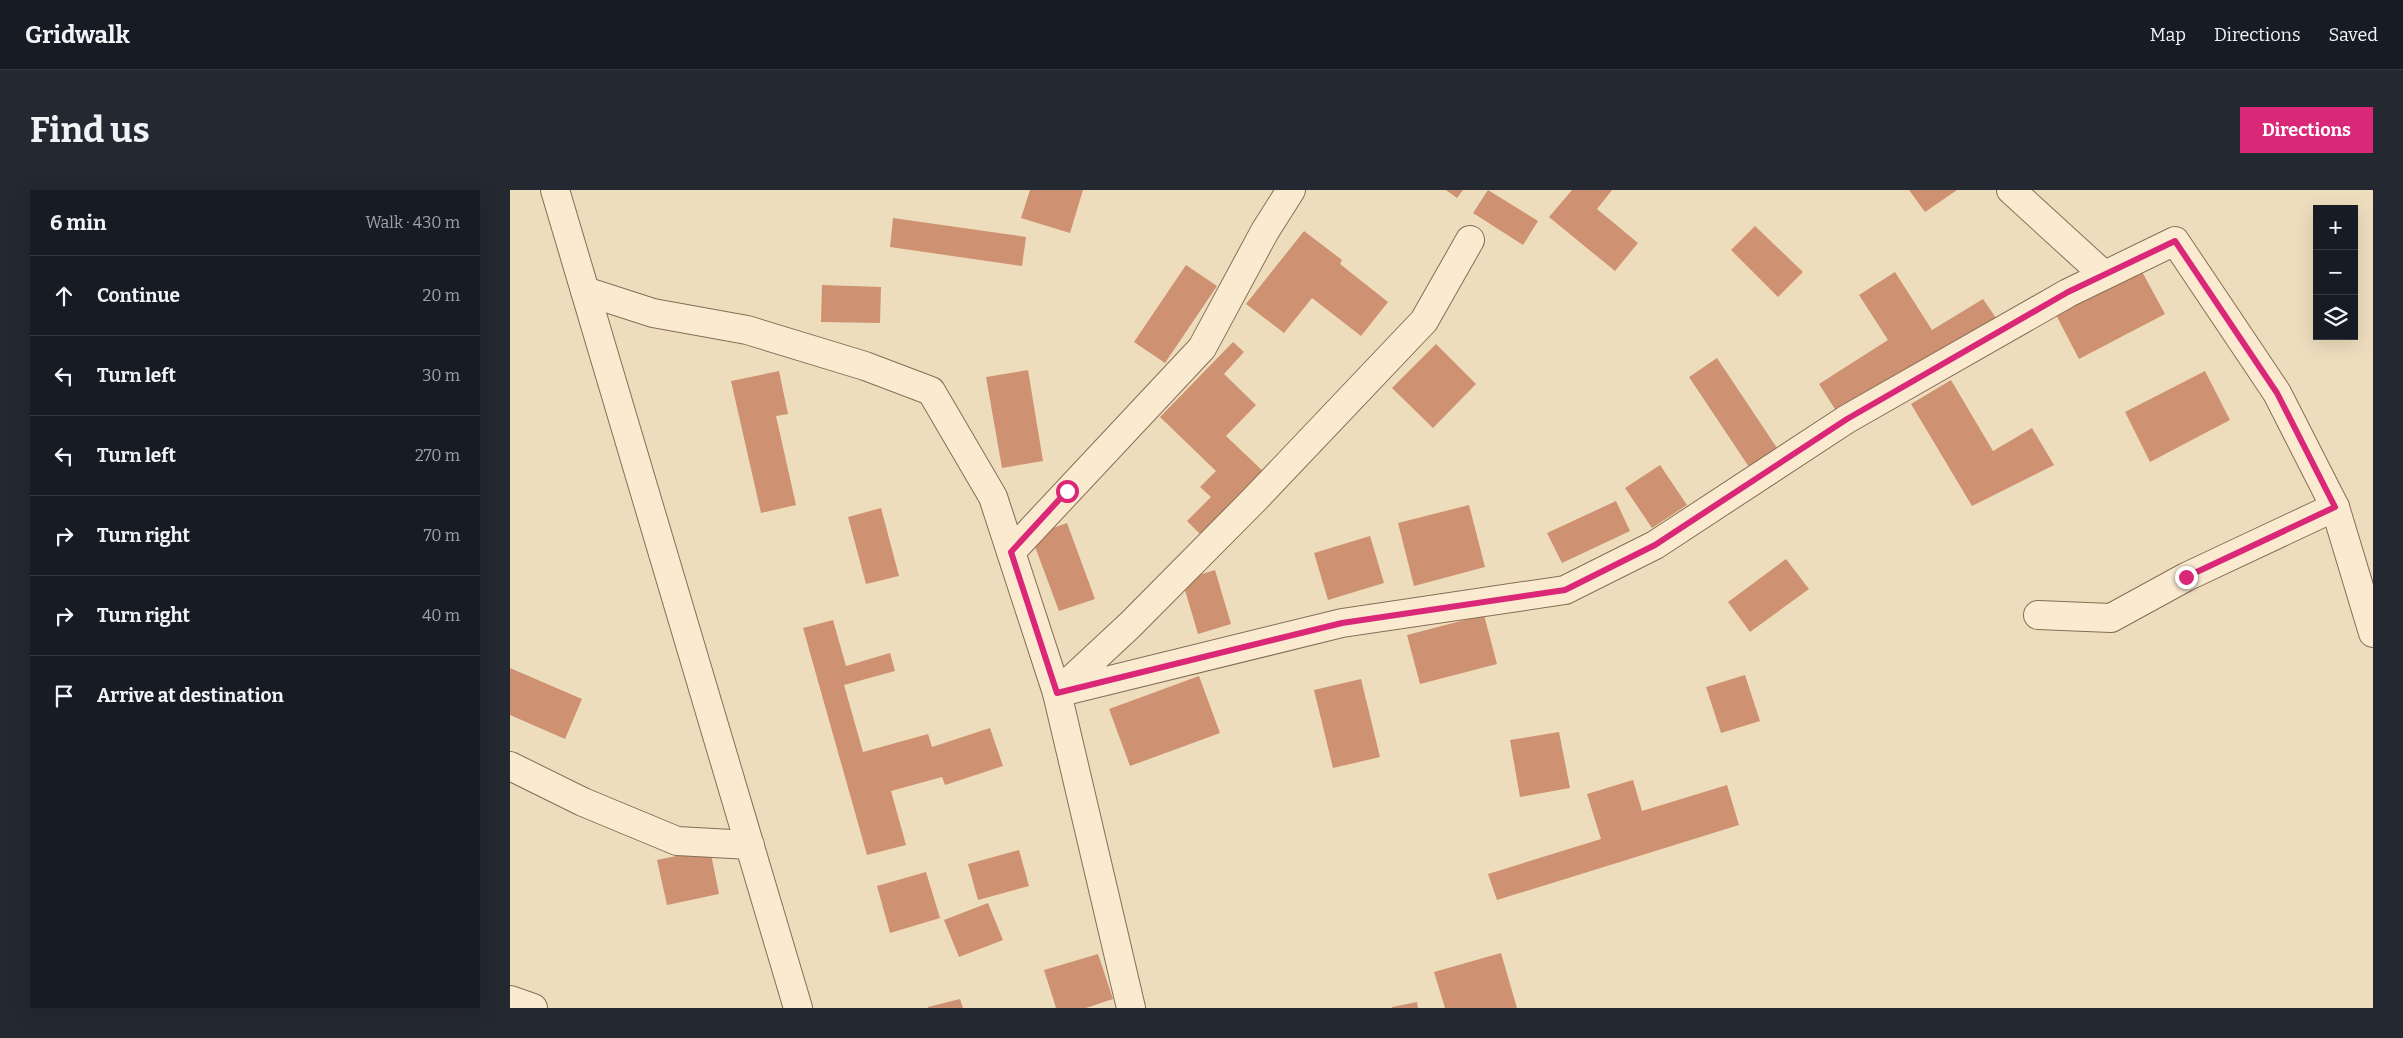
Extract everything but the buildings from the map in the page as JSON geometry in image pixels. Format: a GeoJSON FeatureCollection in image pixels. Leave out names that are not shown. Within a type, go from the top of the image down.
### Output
{"type":"FeatureCollection","features":[{"type":"Feature","properties":{"kind":"street"},"geometry":{"type":"LineString","coordinates":[[555,190],[798,1008]]}},
{"type":"Feature","properties":{"kind":"street"},"geometry":{"type":"LineString","coordinates":[[1011,552],[1202,348],[1265,231],[1291,190]]}},
{"type":"Feature","properties":{"kind":"street"},"geometry":{"type":"LineString","coordinates":[[2012,190],[2104,275]]}},
{"type":"Feature","properties":{"kind":"street"},"geometry":{"type":"LineString","coordinates":[[1057,693],[1130,625],[1255,500],[1424,321],[1470,240]]}},
{"type":"Feature","properties":{"kind":"street"},"geometry":{"type":"LineString","coordinates":[[1057,693],[1342,623],[1565,590],[1655,545],[1847,419],[2068,292],[2175,241],[2277,393],[2335,507],[2373,633]]}},
{"type":"Feature","properties":{"kind":"street"},"geometry":{"type":"LineString","coordinates":[[585,291],[652,313],[747,330],[865,366],[931,391],[993,497],[1057,693],[1131,1008]]}},
{"type":"Feature","properties":{"kind":"street"},"geometry":{"type":"LineString","coordinates":[[2038,615],[2111,618],[2186,577],[2335,507]]}},
{"type":"Feature","properties":{"kind":"street"},"geometry":{"type":"LineString","coordinates":[[510,766],[583,802],[677,841],[750,845]]}},
{"type":"Feature","properties":{"kind":"street"},"geometry":{"type":"LineString","coordinates":[[510,1000],[533,1008]]}},
{"type":"Feature","properties":{"kind":"route"},"geometry":{"type":"LineString","coordinates":[[1067,491],[1011,552],[1057,693],[1342,623],[1565,590],[1655,545],[1847,419],[2068,292],[2175,241],[2277,393],[2335,507],[2186,577]]}}]}
